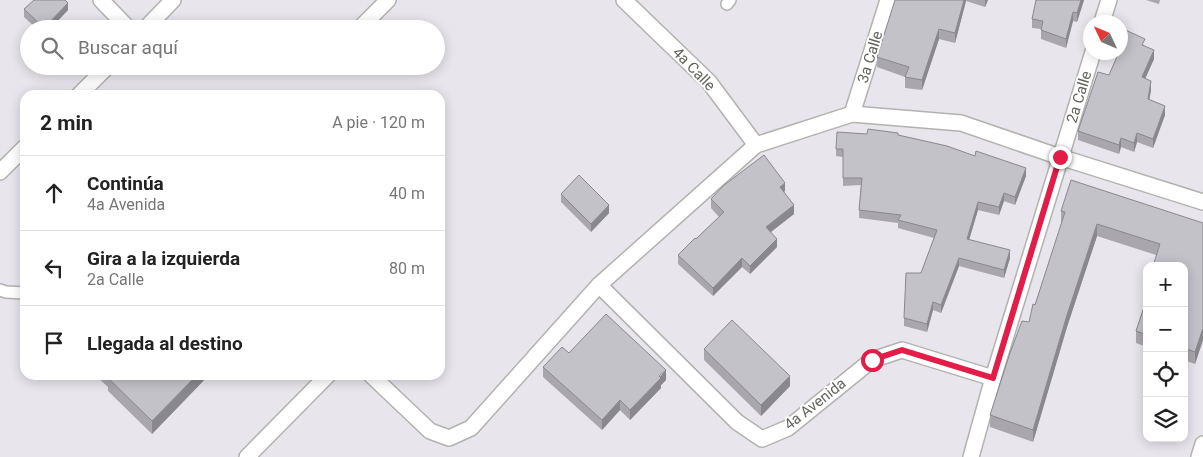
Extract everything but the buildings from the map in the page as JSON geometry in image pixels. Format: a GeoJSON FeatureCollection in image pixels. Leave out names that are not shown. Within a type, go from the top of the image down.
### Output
{"type":"FeatureCollection","features":[{"type":"Feature","properties":{"kind":"street"},"geometry":{"type":"LineString","coordinates":[[101,0],[120,20]]}},
{"type":"Feature","properties":{"kind":"street"},"geometry":{"type":"LineString","coordinates":[[153,20],[172,0]]}},
{"type":"Feature","properties":{"kind":"street"},"geometry":{"type":"LineString","coordinates":[[368,20],[388,0]]}},
{"type":"Feature","properties":{"kind":"street","name":"4a Calle"},"geometry":{"type":"LineString","coordinates":[[624,0],[709,82],[756,145]]}},
{"type":"Feature","properties":{"kind":"street","name":"3a Calle"},"geometry":{"type":"LineString","coordinates":[[852,114],[888,0]]}},
{"type":"Feature","properties":{"kind":"street"},"geometry":{"type":"LineString","coordinates":[[1104,15],[1109,0]]}},
{"type":"Feature","properties":{"kind":"street","name":"2a Calle"},"geometry":{"type":"LineString","coordinates":[[971,457],[993,378],[1090,60]]}},
{"type":"Feature","properties":{"kind":"street"},"geometry":{"type":"LineString","coordinates":[[86,90],[100,75]]}},
{"type":"Feature","properties":{"kind":"street"},"geometry":{"type":"LineString","coordinates":[[376,380],[430,431],[449,438],[471,428],[599,285],[756,145],[852,114],[961,123],[1060,157],[1203,202]]}},
{"type":"Feature","properties":{"kind":"street"},"geometry":{"type":"LineString","coordinates":[[0,172],[20,153]]}},
{"type":"Feature","properties":{"kind":"street","name":"4a Avenida"},"geometry":{"type":"LineString","coordinates":[[599,285],[737,422],[762,439],[788,428],[872,360],[902,350],[993,378]]}},
{"type":"Feature","properties":{"kind":"street"},"geometry":{"type":"LineString","coordinates":[[246,457],[323,380]]}},
{"type":"Feature","properties":{"kind":"street"},"geometry":{"type":"LineString","coordinates":[[1199,457],[1203,444]]}},
{"type":"Feature","properties":{"kind":"lane"},"geometry":{"type":"LineString","coordinates":[[0,290],[20,293]]}},
{"type":"Feature","properties":{"kind":"route"},"geometry":{"type":"LineString","coordinates":[[872,360],[902,350],[993,378],[1060,157]]}}]}
